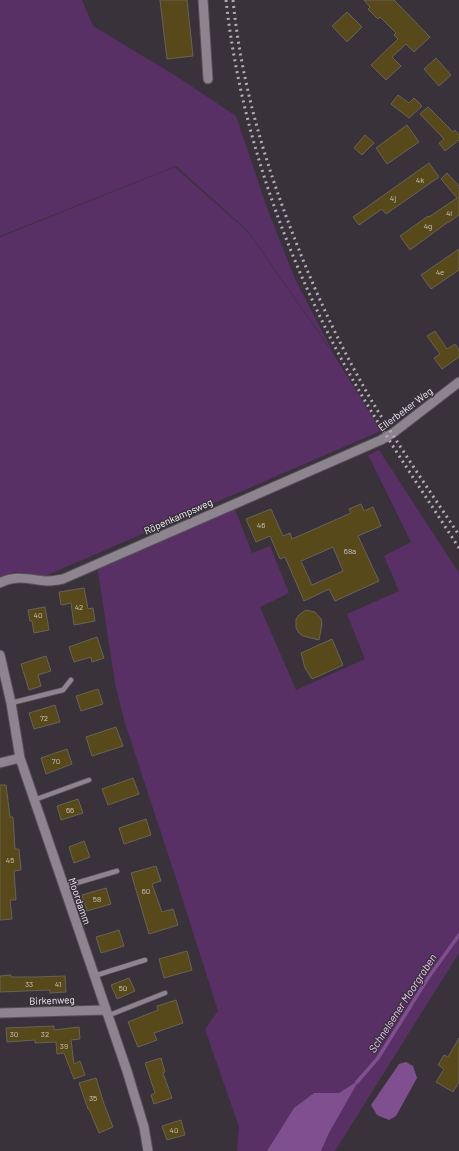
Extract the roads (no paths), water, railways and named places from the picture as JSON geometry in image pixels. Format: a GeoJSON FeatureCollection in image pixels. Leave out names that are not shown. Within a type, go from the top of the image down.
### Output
{"type":"FeatureCollection","features":[{"type":"Feature","properties":{"kind":"street"},"geometry":{"type":"LineString","coordinates":[[202,0],[208,79]]}},
{"type":"Feature","properties":{"kind":"street","name":"Ellerbeker Weg"},"geometry":{"type":"LineString","coordinates":[[362,448],[381,440],[392,433],[459,382]]}},
{"type":"Feature","properties":{"kind":"street","name":"Röpenkampsweg"},"geometry":{"type":"LineString","coordinates":[[0,583],[6,579],[17,578],[48,581],[63,579],[362,448]]}},
{"type":"Feature","properties":{"kind":"street","name":"Moordamm"},"geometry":{"type":"LineString","coordinates":[[0,655],[11,703],[20,758],[144,1127],[148,1151]]}},
{"type":"Feature","properties":{"kind":"street"},"geometry":{"type":"LineString","coordinates":[[0,763],[20,758]]}},
{"type":"Feature","properties":{"kind":"street","name":"Birkenweg"},"geometry":{"type":"LineString","coordinates":[[0,1013],[106,1013]]}},
{"type":"Feature","properties":{"kind":"lane"},"geometry":{"type":"LineString","coordinates":[[11,703],[63,690],[71,680]]}},
{"type":"Feature","properties":{"kind":"lane"},"geometry":{"type":"LineString","coordinates":[[34,800],[89,780]]}},
{"type":"Feature","properties":{"kind":"lane"},"geometry":{"type":"LineString","coordinates":[[64,887],[117,871]]}},
{"type":"Feature","properties":{"kind":"lane"},"geometry":{"type":"LineString","coordinates":[[94,976],[145,960]]}},
{"type":"Feature","properties":{"kind":"lane"},"geometry":{"type":"LineString","coordinates":[[106,1013],[165,993]]}},
{"type":"Feature","properties":{"kind":"waterway","name":"Schnelsener Moorgraben"},"geometry":{"type":"LineString","coordinates":[[357,1082],[378,1058],[428,978],[459,935]]}},
{"type":"Feature","properties":{"kind":"railway"},"geometry":{"type":"LineString","coordinates":[[226,0],[232,45],[251,133],[264,177],[296,262],[314,304],[348,371],[394,448],[459,548]]}},
{"type":"Feature","properties":{"kind":"railway"},"geometry":{"type":"LineString","coordinates":[[233,0],[242,61],[255,120],[283,208],[311,278],[338,339],[370,398],[459,535]]}}]}
